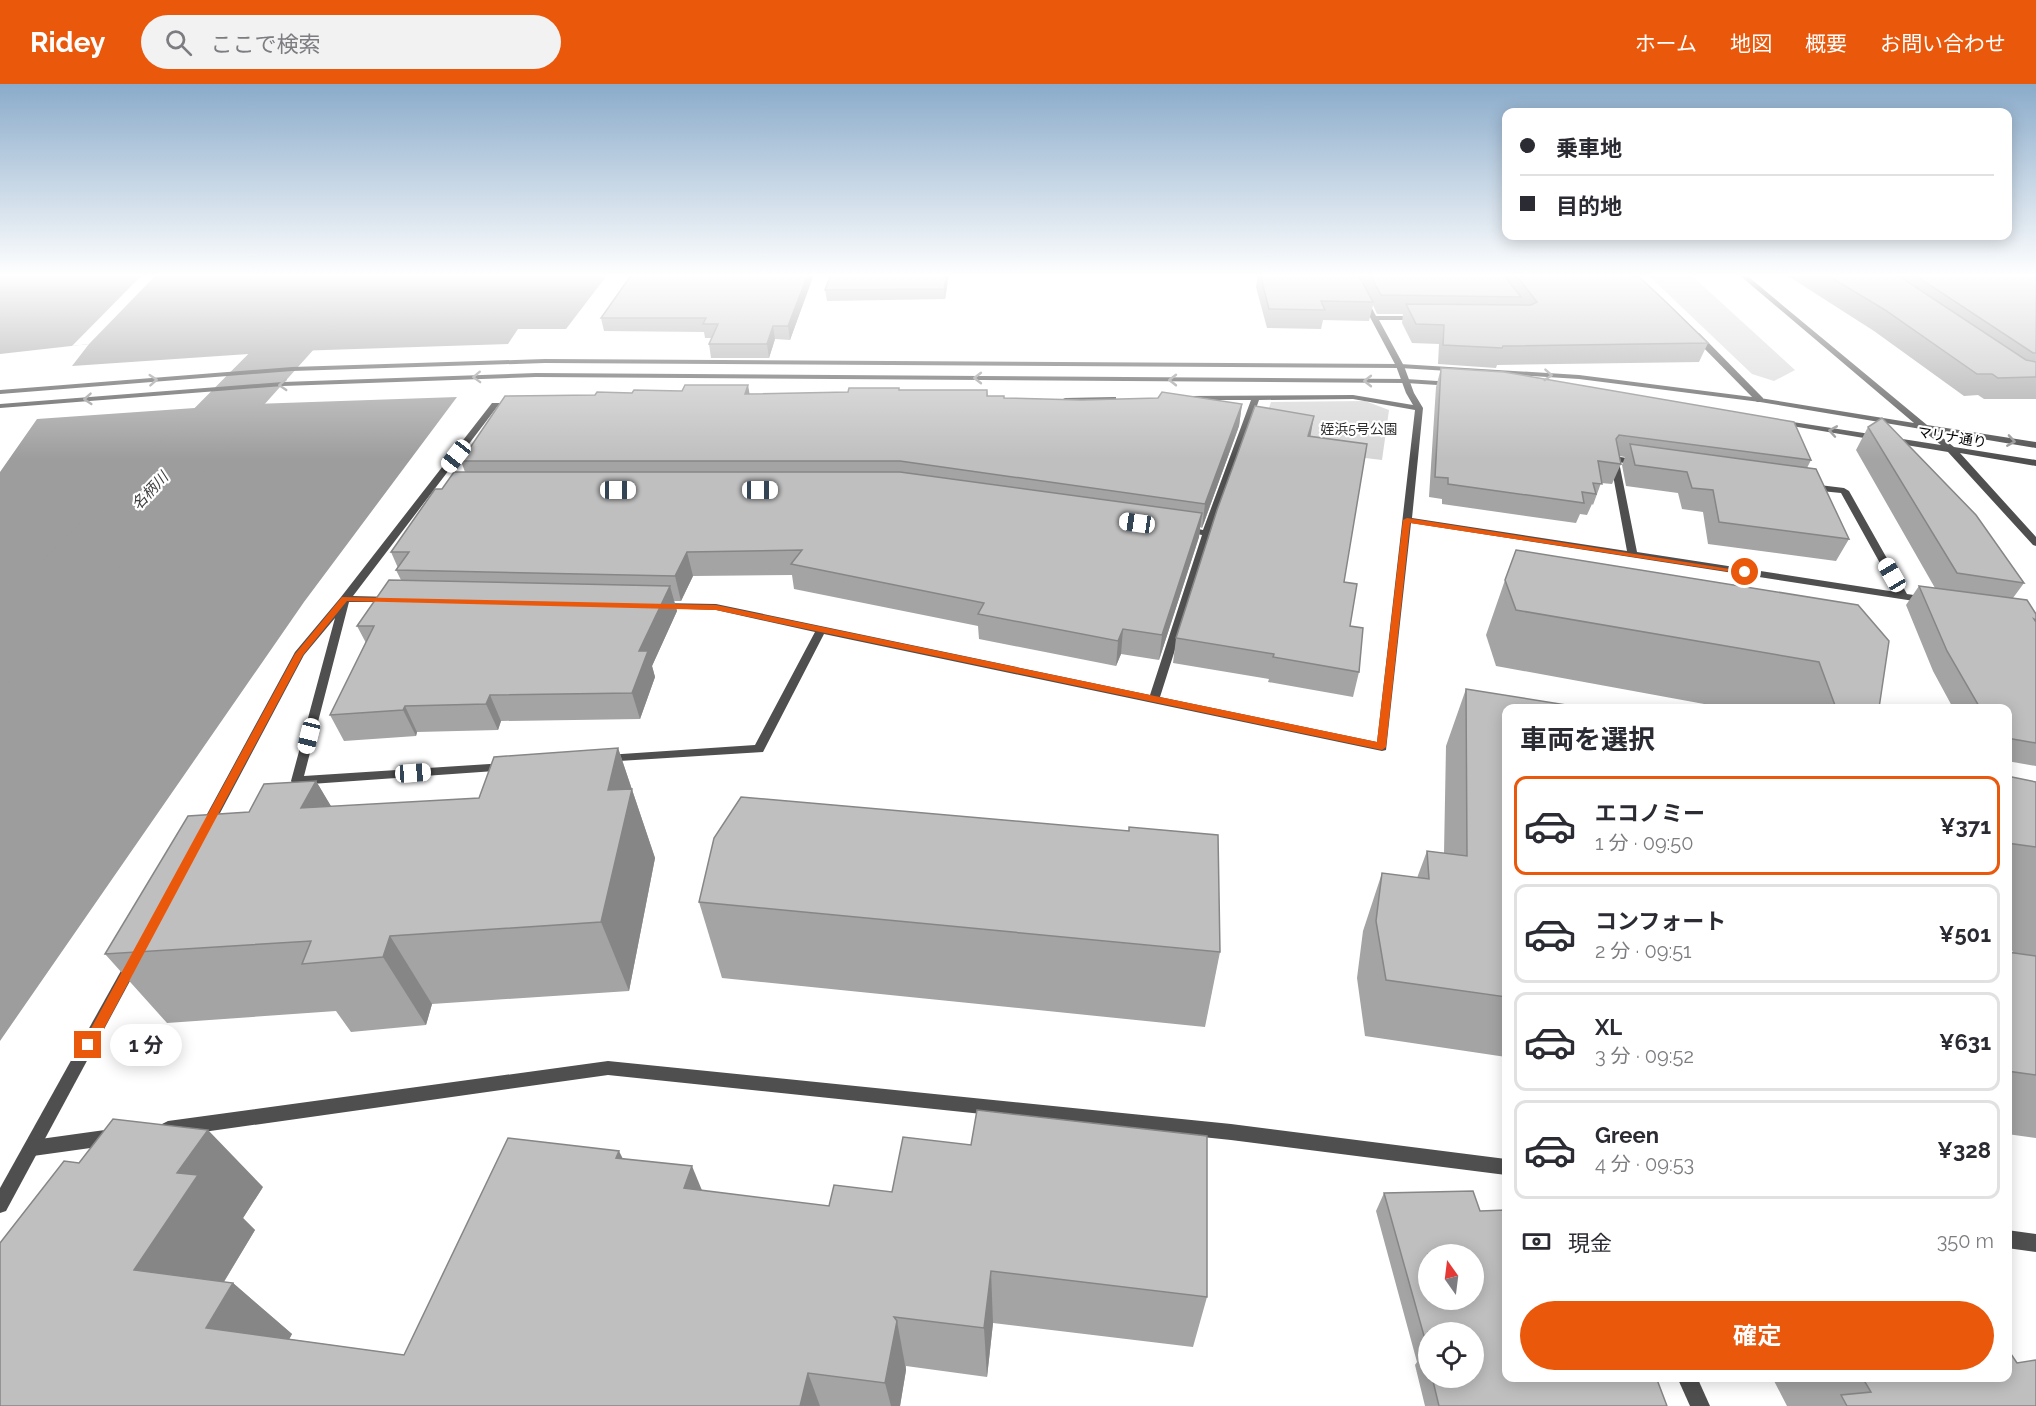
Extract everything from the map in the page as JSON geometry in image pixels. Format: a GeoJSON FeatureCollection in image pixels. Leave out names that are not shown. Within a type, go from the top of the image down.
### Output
{"type":"FeatureCollection","features":[{"type":"Feature","properties":{"kind":"street"},"geometry":{"type":"LineString","coordinates":[[644,606],[716,607],[1382,747],[1419,408],[1384,336]]}},
{"type":"Feature","properties":{"kind":"street"},"geometry":{"type":"LineString","coordinates":[[1696,336],[1760,400]]}},
{"type":"Feature","properties":{"kind":"street"},"geometry":{"type":"LineString","coordinates":[[1815,336],[1953,451],[2036,543]]}},
{"type":"Feature","properties":{"kind":"street","name":"マリナ通り"},"geometry":{"type":"LineString","coordinates":[[0,392],[292,369],[545,361],[1400,366],[1578,377],[1760,400],[2036,445]]}},
{"type":"Feature","properties":{"kind":"street"},"geometry":{"type":"LineString","coordinates":[[0,406],[284,384],[536,375],[1407,381],[1467,385]]}},
{"type":"Feature","properties":{"kind":"street"},"geometry":{"type":"LineString","coordinates":[[1185,398],[1353,397],[1419,408]]}},
{"type":"Feature","properties":{"kind":"street"},"geometry":{"type":"LineString","coordinates":[[1154,699],[1207,532],[1256,398]]}},
{"type":"Feature","properties":{"kind":"street"},"geometry":{"type":"LineString","coordinates":[[1054,400],[1125,399]]}},
{"type":"Feature","properties":{"kind":"street"},"geometry":{"type":"LineString","coordinates":[[197,843],[299,654],[345,599],[495,405],[519,405]]}},
{"type":"Feature","properties":{"kind":"street","name":"マリナ通り"},"geometry":{"type":"LineString","coordinates":[[1766,419],[2036,463]]}},
{"type":"Feature","properties":{"kind":"street"},"geometry":{"type":"LineString","coordinates":[[1632,554],[1614,459],[1648,464]]}},
{"type":"Feature","properties":{"kind":"street"},"geometry":{"type":"LineString","coordinates":[[1798,485],[1844,492],[1904,596]]}},
{"type":"Feature","properties":{"kind":"street"},"geometry":{"type":"LineString","coordinates":[[429,490],[441,490]]}},
{"type":"Feature","properties":{"kind":"street"},"geometry":{"type":"LineString","coordinates":[[1407,520],[1937,601]]}},
{"type":"Feature","properties":{"kind":"street"},"geometry":{"type":"LineString","coordinates":[[1172,528],[1207,532]]}},
{"type":"Feature","properties":{"kind":"street"},"geometry":{"type":"LineString","coordinates":[[345,599],[405,600]]}},
{"type":"Feature","properties":{"kind":"street"},"geometry":{"type":"LineString","coordinates":[[345,599],[297,782],[510,766]]}},
{"type":"Feature","properties":{"kind":"street"},"geometry":{"type":"LineString","coordinates":[[593,760],[759,749],[821,630]]}},
{"type":"Feature","properties":{"kind":"street"},"geometry":{"type":"LineString","coordinates":[[0,1205],[141,948]]}},
{"type":"Feature","properties":{"kind":"street"},"geometry":{"type":"LineString","coordinates":[[150,1132],[608,1068],[1231,1132],[1502,1166]]}},
{"type":"Feature","properties":{"kind":"street"},"geometry":{"type":"LineString","coordinates":[[33,1148],[127,1135]]}},
{"type":"Feature","properties":{"kind":"street"},"geometry":{"type":"LineString","coordinates":[[2012,1240],[2036,1243]]}},
{"type":"Feature","properties":{"kind":"street"},"geometry":{"type":"LineString","coordinates":[[1690,1382],[1700,1406]]}},
{"type":"Feature","properties":{"kind":"green space"},"geometry":{"type":"Polygon","coordinates":[[[1712,336],[1757,336],[1795,370],[1774,381],[1752,374],[1712,336]]]}},
{"type":"Feature","properties":{"kind":"green space","name":"姪浜5号公園"},"geometry":{"type":"Polygon","coordinates":[[[1365,401],[1389,410],[1382,460],[1256,445],[1271,402],[1365,401]]]}},
{"type":"Feature","properties":{"kind":"water"},"geometry":{"type":"Polygon","coordinates":[[[0,336],[514,336],[508,344],[295,351],[72,366],[89,344],[0,354],[0,336]]]}},
{"type":"Feature","properties":{"kind":"water"},"geometry":{"type":"Polygon","coordinates":[[[457,397],[304,602],[0,1041],[0,472],[37,419],[252,404],[457,397]]]}},
{"type":"Feature","properties":{"kind":"pier"},"geometry":{"type":"Polygon","coordinates":[[[82,336],[97,336],[89,344],[72,346],[82,336]]]}},
{"type":"Feature","properties":{"kind":"building"},"geometry":{"type":"Polygon","coordinates":[[[713,336],[770,336],[767,344],[709,344],[713,336]]]}},
{"type":"Feature","properties":{"kind":"building"},"geometry":{"type":"Polygon","coordinates":[[[1443,336],[1701,336],[1708,343],[1503,346],[1502,348],[1443,345],[1443,336]]]}},
{"type":"Feature","properties":{"kind":"building"},"geometry":{"type":"Polygon","coordinates":[[[1922,336],[1989,336],[2026,360],[2036,362],[2036,377],[1998,378],[1992,374],[1977,374],[1922,336]]]}},
{"type":"Feature","properties":{"kind":"building"},"geometry":{"type":"Polygon","coordinates":[[[2007,336],[2036,336],[2036,353],[2007,336]]]}},
{"type":"Feature","properties":{"kind":"building"},"geometry":{"type":"Polygon","coordinates":[[[1441,368],[1504,372],[1794,422],[1811,460],[1619,435],[1616,439],[1621,464],[1598,461],[1602,484],[1593,483],[1596,494],[1582,492],[1584,503],[1448,484],[1448,478],[1435,477],[1441,368]]]}},
{"type":"Feature","properties":{"kind":"building"},"geometry":{"type":"Polygon","coordinates":[[[685,385],[748,385],[745,394],[848,392],[849,388],[899,388],[899,390],[987,390],[987,396],[1004,396],[1004,398],[1081,400],[1158,398],[1162,392],[1242,404],[1205,504],[900,461],[461,461],[505,396],[595,395],[597,392],[632,393],[634,390],[682,391],[685,385]]]}},
{"type":"Feature","properties":{"kind":"building"},"geometry":{"type":"Polygon","coordinates":[[[1255,406],[1314,416],[1308,436],[1367,444],[1344,582],[1357,584],[1350,626],[1363,628],[1359,672],[1273,657],[1274,654],[1176,638],[1217,510],[1255,406]]]}},
{"type":"Feature","properties":{"kind":"building"},"geometry":{"type":"Polygon","coordinates":[[[1882,418],[1976,515],[2024,583],[1957,573],[1868,427],[1882,418]]]}},
{"type":"Feature","properties":{"kind":"building"},"geometry":{"type":"Polygon","coordinates":[[[1630,444],[1816,469],[1849,539],[1719,522],[1713,490],[1692,488],[1687,472],[1635,465],[1630,444]]]}},
{"type":"Feature","properties":{"kind":"building"},"geometry":{"type":"Polygon","coordinates":[[[454,472],[900,472],[1202,513],[1162,635],[1123,629],[1118,641],[978,614],[984,603],[791,564],[802,550],[687,552],[675,576],[396,570],[409,552],[391,552],[435,489],[442,489],[454,472]]]}},
{"type":"Feature","properties":{"kind":"building"},"geometry":{"type":"Polygon","coordinates":[[[1516,550],[1858,605],[1889,641],[1880,704],[1835,704],[1819,662],[1516,610],[1505,580],[1516,550]]]}},
{"type":"Feature","properties":{"kind":"building"},"geometry":{"type":"Polygon","coordinates":[[[389,580],[670,586],[639,651],[648,651],[632,693],[490,695],[486,704],[405,706],[403,710],[330,715],[374,626],[357,626],[389,580]]]}},
{"type":"Feature","properties":{"kind":"building"},"geometry":{"type":"Polygon","coordinates":[[[1919,586],[2027,600],[2036,614],[2036,620],[2034,619],[2036,622],[2036,743],[2012,739],[2012,704],[1978,704],[1947,651],[1919,586]]]}},
{"type":"Feature","properties":{"kind":"building"},"geometry":{"type":"Polygon","coordinates":[[[1466,689],[1560,704],[1502,704],[1502,996],[1386,980],[1376,921],[1382,873],[1429,879],[1427,851],[1467,856],[1466,689]]]}},
{"type":"Feature","properties":{"kind":"building"},"geometry":{"type":"Polygon","coordinates":[[[618,748],[608,790],[632,789],[601,922],[390,936],[383,957],[302,964],[311,941],[105,954],[188,816],[249,812],[264,784],[316,781],[301,808],[479,798],[494,757],[618,748]]]}},
{"type":"Feature","properties":{"kind":"building"},"geometry":{"type":"Polygon","coordinates":[[[2012,777],[2036,782],[2036,847],[2012,844],[2012,777]]]}},
{"type":"Feature","properties":{"kind":"building"},"geometry":{"type":"Polygon","coordinates":[[[741,797],[1129,831],[1129,827],[1218,835],[1220,952],[699,902],[714,838],[741,797]]]}},
{"type":"Feature","properties":{"kind":"building"},"geometry":{"type":"Polygon","coordinates":[[[2012,953],[2036,956],[2036,1075],[2012,1072],[2012,953]]]}},
{"type":"Feature","properties":{"kind":"building"},"geometry":{"type":"Polygon","coordinates":[[[977,1110],[1207,1136],[1207,1297],[991,1271],[984,1328],[894,1317],[897,1321],[885,1383],[808,1373],[800,1406],[0,1406],[0,1243],[64,1161],[79,1163],[113,1119],[208,1130],[177,1173],[198,1175],[134,1270],[233,1283],[206,1328],[404,1355],[508,1138],[619,1151],[616,1158],[692,1166],[684,1188],[829,1206],[834,1185],[892,1192],[903,1137],[971,1145],[977,1110]]]}},
{"type":"Feature","properties":{"kind":"building"},"geometry":{"type":"Polygon","coordinates":[[[1473,1191],[1480,1211],[1502,1210],[1502,1382],[1658,1382],[1667,1406],[1439,1406],[1435,1388],[1484,1388],[1484,1322],[1420,1322],[1384,1193],[1473,1191]]]}},
{"type":"Feature","properties":{"kind":"building"},"geometry":{"type":"Polygon","coordinates":[[[2012,1356],[2017,1363],[2036,1360],[2036,1406],[1847,1406],[1841,1395],[1871,1392],[1865,1382],[2012,1382],[2012,1356]]]}},
{"type":"Feature","properties":{"kind":"waterway","name":"名柄川"},"geometry":{"type":"LineString","coordinates":[[0,659],[28,621],[297,336]]}},
{"type":"Feature","properties":{"kind":"route"},"geometry":{"type":"LineString","coordinates":[[88,1045],[299,654],[345,599],[716,607],[1382,747],[1407,520],[1745,572]]}}]}
